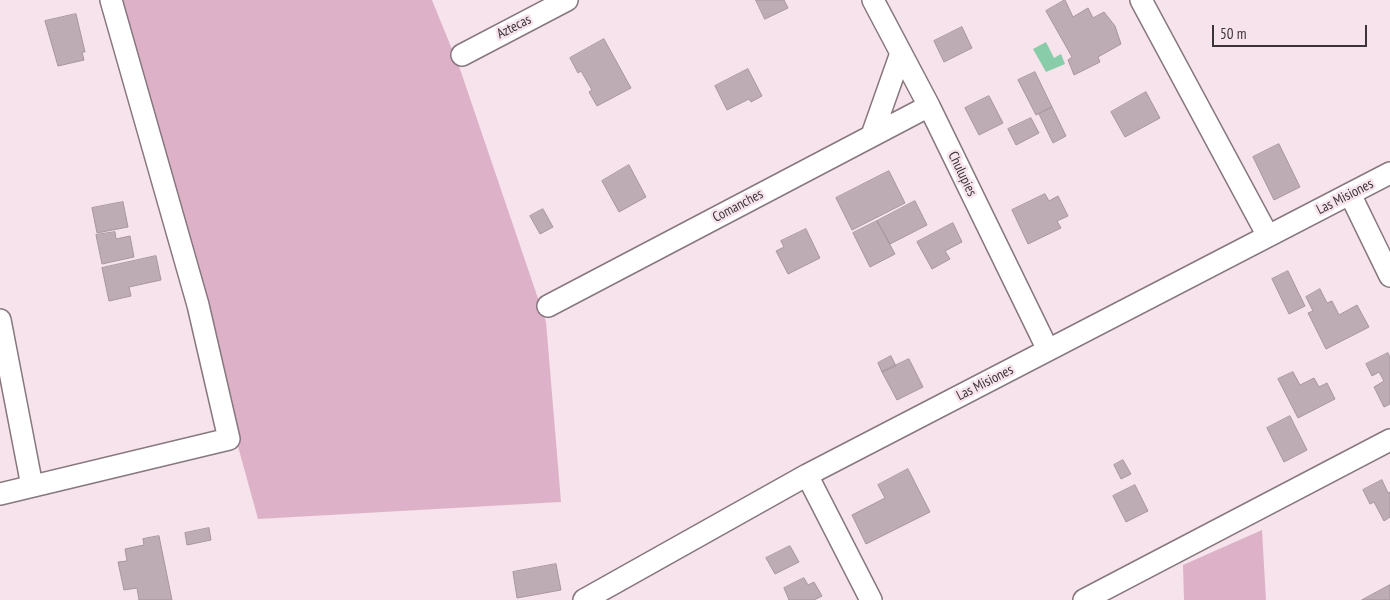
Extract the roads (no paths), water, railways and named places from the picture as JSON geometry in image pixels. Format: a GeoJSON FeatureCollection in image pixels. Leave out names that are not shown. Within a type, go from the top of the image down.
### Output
{"type":"FeatureCollection","features":[{"type":"Feature","properties":{"kind":"street"},"geometry":{"type":"LineString","coordinates":[[0,494],[229,438],[198,306],[111,0]]}},
{"type":"Feature","properties":{"kind":"street","name":"Aztecas"},"geometry":{"type":"LineString","coordinates":[[462,55],[567,0]]}},
{"type":"Feature","properties":{"kind":"street","name":"Chulupies"},"geometry":{"type":"LineString","coordinates":[[873,0],[929,106],[1048,350]]}},
{"type":"Feature","properties":{"kind":"street"},"geometry":{"type":"LineString","coordinates":[[1141,0],[1268,236]]}},
{"type":"Feature","properties":{"kind":"street"},"geometry":{"type":"LineString","coordinates":[[872,136],[901,53]]}},
{"type":"Feature","properties":{"kind":"street","name":"Comanches"},"geometry":{"type":"LineString","coordinates":[[548,306],[929,106]]}},
{"type":"Feature","properties":{"kind":"street","name":"Las Misiones"},"geometry":{"type":"LineString","coordinates":[[584,600],[609,594],[807,475],[1390,173]]}},
{"type":"Feature","properties":{"kind":"street"},"geometry":{"type":"LineString","coordinates":[[1350,194],[1390,276]]}},
{"type":"Feature","properties":{"kind":"street"},"geometry":{"type":"LineString","coordinates":[[0,320],[32,486]]}},
{"type":"Feature","properties":{"kind":"street"},"geometry":{"type":"LineString","coordinates":[[1084,600],[1390,440]]}},
{"type":"Feature","properties":{"kind":"street"},"geometry":{"type":"LineString","coordinates":[[807,475],[872,600]]}}]}
